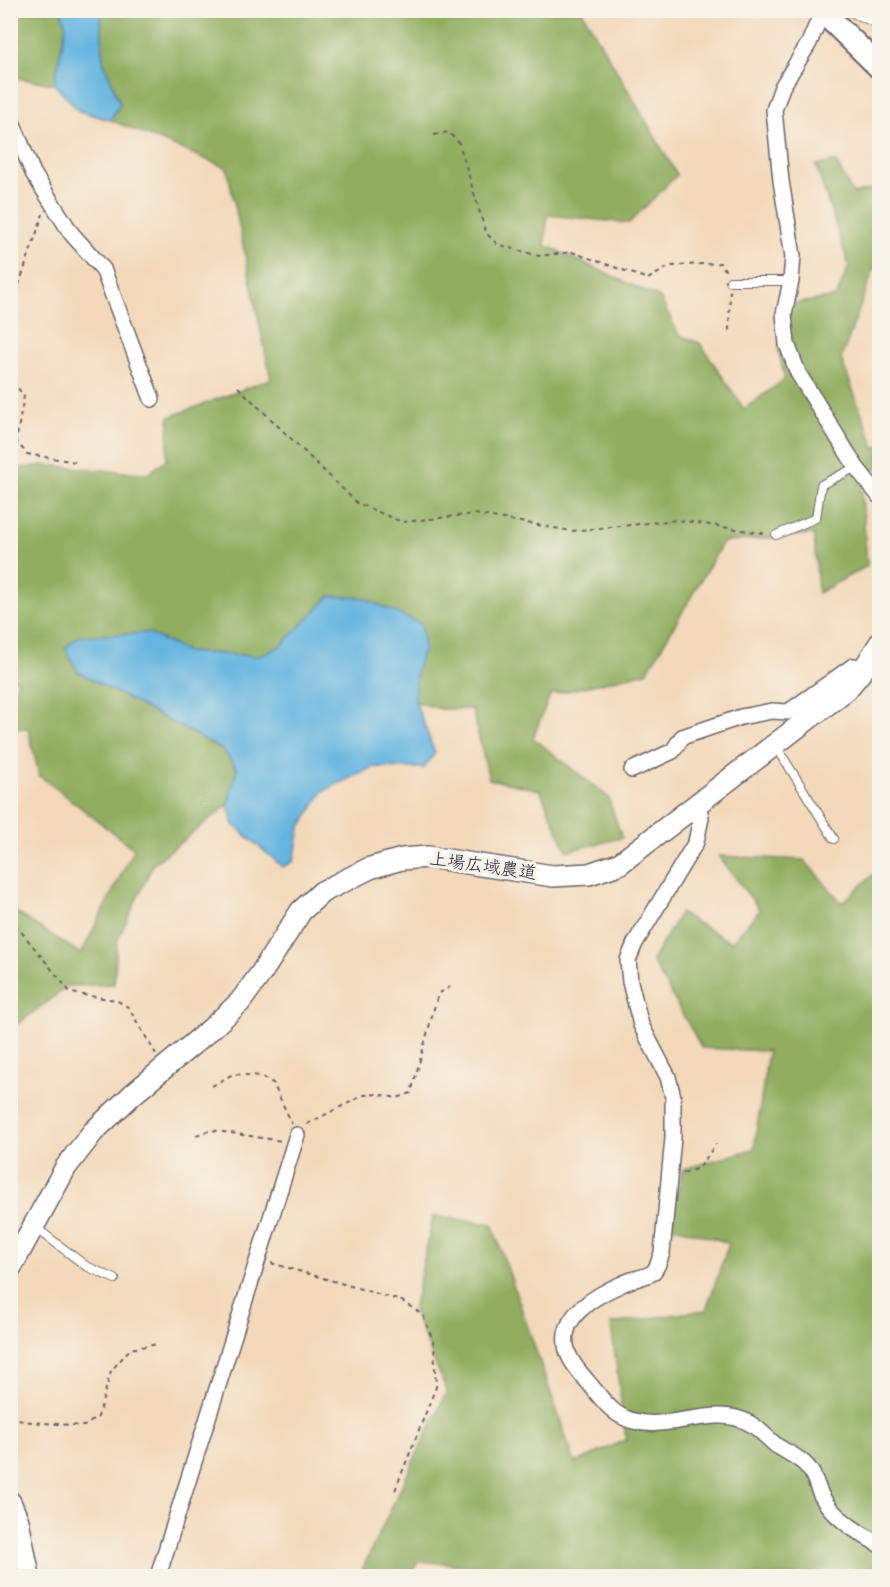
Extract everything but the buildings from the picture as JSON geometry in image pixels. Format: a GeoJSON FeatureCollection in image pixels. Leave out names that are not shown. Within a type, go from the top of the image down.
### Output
{"type":"FeatureCollection","features":[{"type":"Feature","properties":{"kind":"main road"},"geometry":{"type":"LineString","coordinates":[[822,11],[879,68]]}},
{"type":"Feature","properties":{"kind":"street"},"geometry":{"type":"LineString","coordinates":[[822,11],[809,43],[782,87],[774,110],[781,181],[793,256],[791,281],[784,314],[787,344],[798,374],[856,467],[879,497]]}},
{"type":"Feature","properties":{"kind":"street"},"geometry":{"type":"LineString","coordinates":[[10,117],[33,173],[71,232],[103,269],[152,399]]}},
{"type":"Feature","properties":{"kind":"street","name":"上場広域農道"},"geometry":{"type":"LineString","coordinates":[[10,1269],[66,1167],[93,1132],[133,1094],[240,1002],[301,911],[322,892],[370,868],[402,859],[428,857],[554,876],[589,874],[619,864],[846,690],[865,667],[879,643]]}},
{"type":"Feature","properties":{"kind":"street"},"geometry":{"type":"LineString","coordinates":[[632,770],[673,751],[682,737],[741,717],[772,711],[788,712],[854,666],[865,667]]}},
{"type":"Feature","properties":{"kind":"street"},"geometry":{"type":"LineString","coordinates":[[698,803],[701,818],[696,842],[635,943],[628,960],[630,982],[641,1025],[668,1077],[673,1097],[673,1138],[662,1253],[657,1267],[651,1273],[622,1283],[594,1298],[572,1319],[566,1333],[566,1346],[573,1365],[611,1408],[622,1417],[634,1422],[661,1424],[709,1417],[728,1417],[748,1422],[777,1446],[805,1464],[812,1471],[821,1497],[836,1515],[879,1545]]}},
{"type":"Feature","properties":{"kind":"street"},"geometry":{"type":"LineString","coordinates":[[158,1576],[295,1141]]}},
{"type":"Feature","properties":{"kind":"street"},"geometry":{"type":"LineString","coordinates":[[10,1502],[18,1521],[29,1576]]}},
{"type":"Feature","properties":{"kind":"lane"},"geometry":{"type":"LineString","coordinates":[[846,10],[879,25]]}},
{"type":"Feature","properties":{"kind":"lane"},"geometry":{"type":"LineString","coordinates":[[730,280],[791,281]]}},
{"type":"Feature","properties":{"kind":"lane"},"geometry":{"type":"LineString","coordinates":[[776,535],[816,518],[822,485],[856,467]]}},
{"type":"Feature","properties":{"kind":"lane"},"geometry":{"type":"LineString","coordinates":[[775,745],[834,840]]}},
{"type":"Feature","properties":{"kind":"lane"},"geometry":{"type":"LineString","coordinates":[[34,1226],[86,1266],[115,1279]]}},
{"type":"Feature","properties":{"kind":"path"},"geometry":{"type":"LineString","coordinates":[[434,135],[448,132],[459,143],[486,233],[497,244],[539,256],[572,252],[648,279],[670,266],[721,263],[730,280],[729,331]]}},
{"type":"Feature","properties":{"kind":"path"},"geometry":{"type":"LineString","coordinates":[[10,311],[48,197]]}},
{"type":"Feature","properties":{"kind":"path"},"geometry":{"type":"LineString","coordinates":[[10,385],[17,387],[24,396],[16,441],[21,448],[27,454],[75,462]]}},
{"type":"Feature","properties":{"kind":"path"},"geometry":{"type":"LineString","coordinates":[[238,387],[357,503],[402,522],[476,514],[572,531],[678,520],[776,535]]}},
{"type":"Feature","properties":{"kind":"path"},"geometry":{"type":"LineString","coordinates":[[10,918],[71,993],[116,1000],[128,1007],[164,1068]]}},
{"type":"Feature","properties":{"kind":"path"},"geometry":{"type":"LineString","coordinates":[[295,1141],[307,1124],[364,1095],[377,1094],[397,1098],[411,1093],[438,994],[450,987]]}},
{"type":"Feature","properties":{"kind":"path"},"geometry":{"type":"LineString","coordinates":[[212,1086],[233,1074],[260,1076],[273,1083],[295,1141]]}},
{"type":"Feature","properties":{"kind":"path"},"geometry":{"type":"LineString","coordinates":[[196,1135],[211,1130],[281,1141],[295,1141]]}},
{"type":"Feature","properties":{"kind":"path"},"geometry":{"type":"LineString","coordinates":[[669,1178],[699,1168],[716,1144]]}},
{"type":"Feature","properties":{"kind":"path"},"geometry":{"type":"LineString","coordinates":[[259,1259],[402,1301],[423,1315],[434,1344],[436,1387],[394,1493]]}},
{"type":"Feature","properties":{"kind":"path"},"geometry":{"type":"LineString","coordinates":[[10,1417],[32,1422],[84,1426],[98,1417],[111,1371],[130,1349],[157,1344]]}},
{"type":"Feature","properties":{"kind":"green space"},"geometry":{"type":"Polygon","coordinates":[[[10,11],[61,11],[66,26],[54,84],[11,77],[10,11]]]}},
{"type":"Feature","properties":{"kind":"green space"},"geometry":{"type":"Polygon","coordinates":[[[101,11],[582,11],[677,175],[629,223],[547,215],[545,245],[660,298],[679,335],[700,343],[744,409],[785,379],[778,349],[792,304],[836,297],[849,266],[816,165],[836,162],[853,194],[879,187],[879,261],[876,263],[841,359],[875,448],[879,446],[879,467],[861,480],[867,566],[818,593],[814,534],[723,542],[647,672],[550,695],[533,738],[608,797],[622,838],[567,851],[540,790],[489,779],[472,709],[441,709],[415,702],[416,672],[424,647],[330,596],[281,646],[260,656],[188,652],[148,633],[78,672],[223,750],[237,769],[228,805],[153,864],[117,942],[114,984],[68,986],[19,1023],[11,1024],[11,909],[81,954],[134,849],[39,775],[28,729],[11,728],[11,698],[18,681],[10,676],[10,470],[43,465],[148,474],[167,459],[169,417],[271,379],[227,168],[110,120],[120,104],[103,60],[101,11]]]}},
{"type":"Feature","properties":{"kind":"green space"},"geometry":{"type":"Polygon","coordinates":[[[719,856],[804,860],[842,903],[877,871],[879,864],[879,1575],[529,1576],[524,1570],[418,1561],[411,1576],[359,1576],[447,1391],[413,1311],[433,1216],[492,1224],[575,1463],[626,1440],[611,1324],[706,1310],[729,1243],[669,1225],[683,1169],[754,1149],[768,1051],[702,1048],[652,961],[680,913],[731,942],[760,910],[719,856]]]}},
{"type":"Feature","properties":{"kind":"water"},"geometry":{"type":"Polygon","coordinates":[[[61,11],[101,11],[103,60],[120,104],[110,120],[79,111],[54,84],[66,26],[61,11]]]}},
{"type":"Feature","properties":{"kind":"water"},"geometry":{"type":"Polygon","coordinates":[[[330,596],[364,598],[421,624],[424,647],[416,672],[415,701],[435,753],[424,768],[373,767],[323,791],[300,828],[294,861],[283,867],[234,825],[228,805],[237,769],[223,750],[78,672],[65,648],[79,636],[148,633],[188,652],[260,656],[281,646],[330,596]]]}}]}
